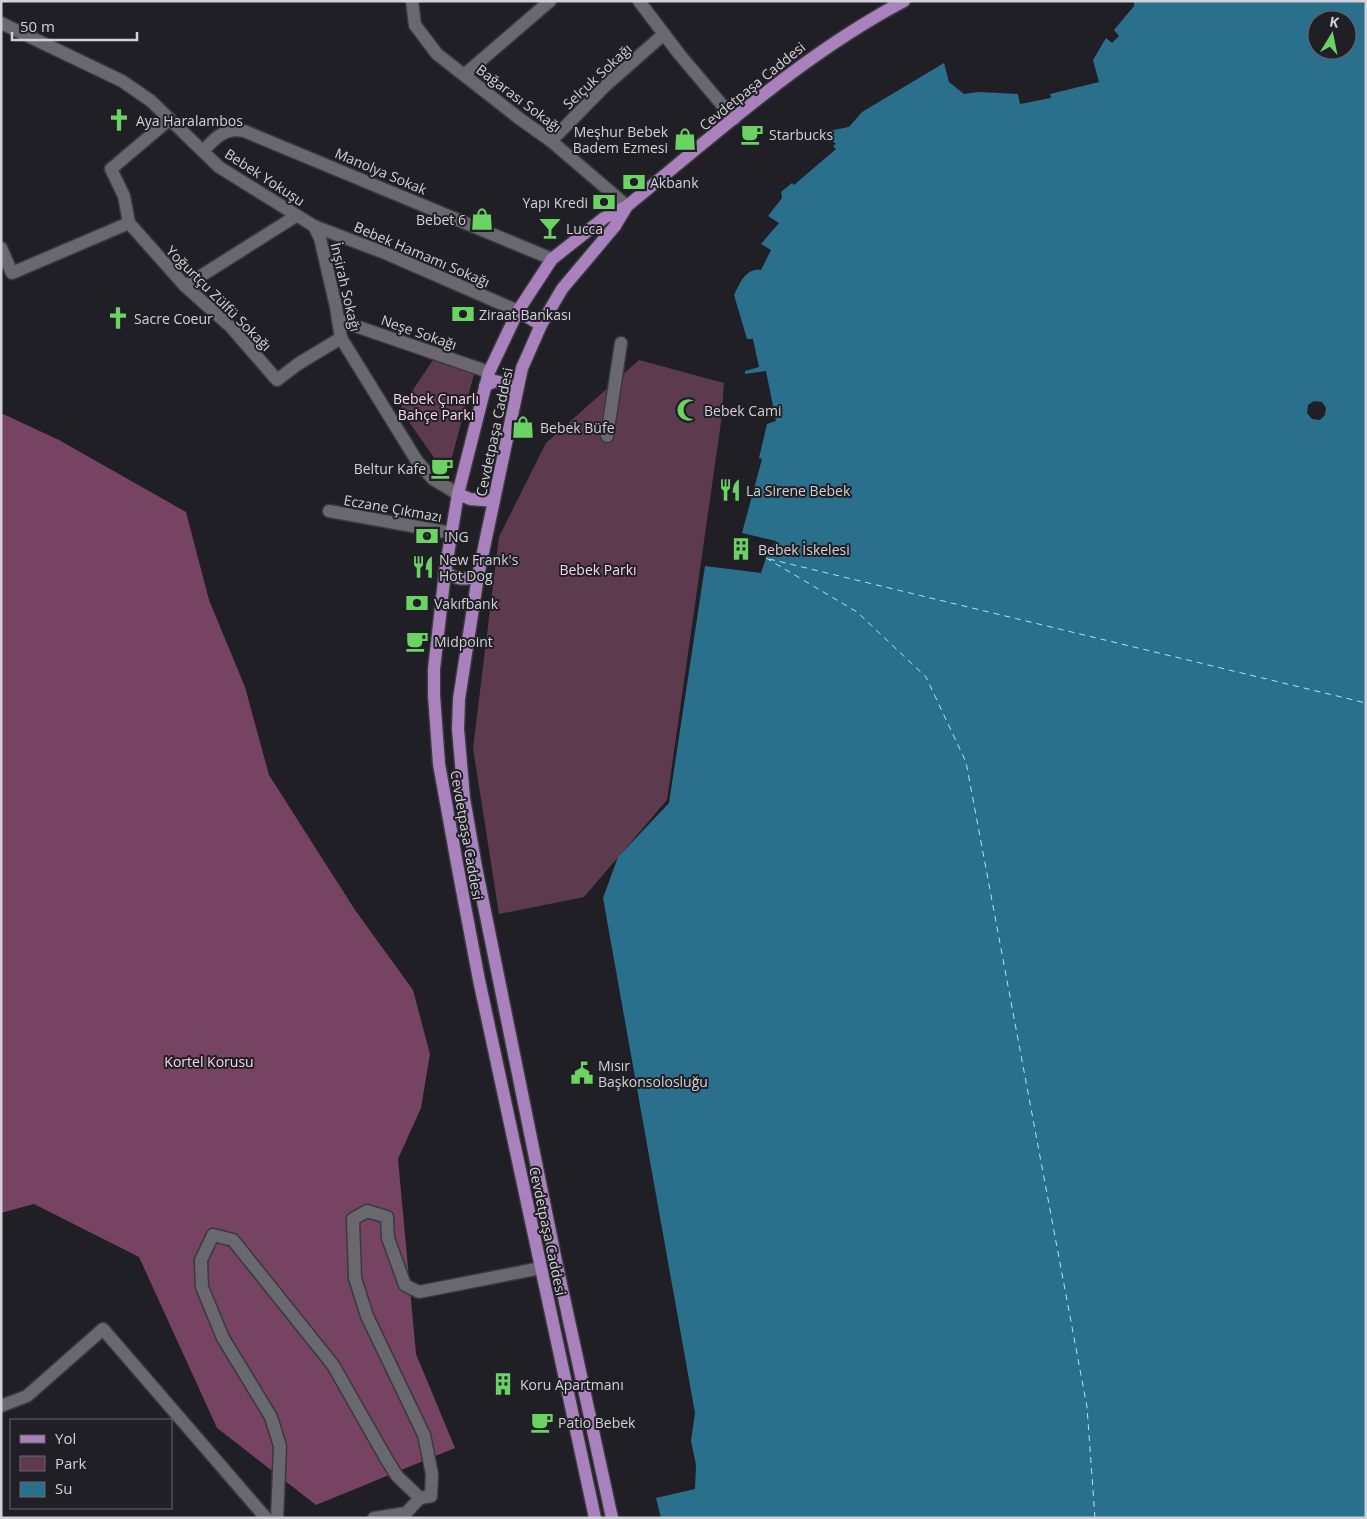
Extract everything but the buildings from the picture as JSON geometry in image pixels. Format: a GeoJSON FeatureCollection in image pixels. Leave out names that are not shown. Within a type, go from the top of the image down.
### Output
{"type":"FeatureCollection","features":[{"type":"Feature","properties":{"kind":"main road","name":"Cevdetpaşa Caddesi"},"geometry":{"type":"LineString","coordinates":[[595,1518],[479,980],[439,764],[434,678],[445,572],[458,494],[489,372],[518,311],[552,259],[604,218],[627,206],[820,51],[865,22],[904,1]]}},
{"type":"Feature","properties":{"kind":"main road","name":"Cevdetpaşa Caddesi"},"geometry":{"type":"LineString","coordinates":[[612,1518],[507,1027],[464,798],[460,758],[459,699],[478,576],[522,368],[541,325],[562,289],[615,226],[627,206]]}},
{"type":"Feature","properties":{"kind":"main road"},"geometry":{"type":"LineString","coordinates":[[518,311],[541,325]]}},
{"type":"Feature","properties":{"kind":"main road"},"geometry":{"type":"LineString","coordinates":[[485,386],[495,381],[510,385],[516,394]]}},
{"type":"Feature","properties":{"kind":"main road"},"geometry":{"type":"LineString","coordinates":[[458,494],[470,499],[494,501]]}},
{"type":"Feature","properties":{"kind":"main road"},"geometry":{"type":"LineString","coordinates":[[445,572],[459,579],[478,576]]}},
{"type":"Feature","properties":{"kind":"street","name":"Bağarası Sokağı"},"geometry":{"type":"LineString","coordinates":[[412,1],[415,25],[437,54],[551,141],[627,206]]}},
{"type":"Feature","properties":{"kind":"street"},"geometry":{"type":"LineString","coordinates":[[464,75],[550,1]]}},
{"type":"Feature","properties":{"kind":"street"},"geometry":{"type":"LineString","coordinates":[[639,1],[734,119]]}},
{"type":"Feature","properties":{"kind":"street","name":"Bebek Yokuşu"},"geometry":{"type":"LineString","coordinates":[[1,23],[122,81],[151,101],[219,167],[314,226]]}},
{"type":"Feature","properties":{"kind":"street","name":"Selçuk Sokağı"},"geometry":{"type":"LineString","coordinates":[[551,141],[605,86],[664,34]]}},
{"type":"Feature","properties":{"kind":"street"},"geometry":{"type":"LineString","coordinates":[[1,248],[12,274],[129,223],[124,196],[111,169],[170,119]]}},
{"type":"Feature","properties":{"kind":"street","name":"Manolya Sokak"},"geometry":{"type":"LineString","coordinates":[[203,151],[218,136],[230,130],[244,131],[552,259]]}},
{"type":"Feature","properties":{"kind":"street"},"geometry":{"type":"LineString","coordinates":[[185,286],[296,216]]}},
{"type":"Feature","properties":{"kind":"street","name":"Yoğurtçu Zülfü Sokağı"},"geometry":{"type":"LineString","coordinates":[[129,223],[185,286],[231,327],[277,380],[298,364],[341,338]]}},
{"type":"Feature","properties":{"kind":"street","name":"Bebek Hamamı Sokağı"},"geometry":{"type":"LineString","coordinates":[[314,226],[385,252],[518,311]]}},
{"type":"Feature","properties":{"kind":"street","name":"İnşirah Sokağı"},"geometry":{"type":"LineString","coordinates":[[314,226],[320,238],[341,338],[417,461],[433,479],[458,494]]}},
{"type":"Feature","properties":{"kind":"street","name":"Neşe Sokağı"},"geometry":{"type":"LineString","coordinates":[[338,320],[489,372]]}},
{"type":"Feature","properties":{"kind":"street"},"geometry":{"type":"LineString","coordinates":[[607,436],[621,343]]}},
{"type":"Feature","properties":{"kind":"street","name":"Eczane Çıkmazı"},"geometry":{"type":"LineString","coordinates":[[329,511],[452,533]]}},
{"type":"Feature","properties":{"kind":"street"},"geometry":{"type":"LineString","coordinates":[[374,1518],[406,1513],[420,1498],[431,1496],[432,1474],[424,1435],[367,1316],[354,1278],[353,1220],[367,1211],[387,1217],[388,1238],[405,1285],[419,1292],[541,1268]]}},
{"type":"Feature","properties":{"kind":"street"},"geometry":{"type":"LineString","coordinates":[[277,1518],[280,1446],[271,1417],[223,1338],[202,1287],[201,1260],[213,1235],[232,1240],[333,1365],[392,1468],[420,1498]]}},
{"type":"Feature","properties":{"kind":"street"},"geometry":{"type":"LineString","coordinates":[[1,1406],[27,1396],[104,1329],[266,1518]]}},
{"type":"Feature","properties":{"kind":"green space","name":"Bebek Çınarlı Bahçe Parkı"},"geometry":{"type":"Polygon","coordinates":[[[433,360],[474,374],[450,465],[444,472],[400,409],[433,360]]]}},
{"type":"Feature","properties":{"kind":"green space","name":"Bebek Parkı"},"geometry":{"type":"Polygon","coordinates":[[[639,360],[724,383],[721,422],[667,800],[584,897],[499,914],[473,748],[499,537],[546,443],[639,360]]]}},
{"type":"Feature","properties":{"kind":"green space","name":"Kortel Korusu"},"geometry":{"type":"Polygon","coordinates":[[[1,413],[59,440],[186,512],[209,600],[245,687],[269,775],[355,910],[413,990],[430,1054],[421,1108],[398,1159],[416,1354],[455,1448],[316,1505],[217,1428],[139,1257],[34,1204],[1,1213],[1,413]]]}},
{"type":"Feature","properties":{"kind":"water"},"geometry":{"type":"Polygon","coordinates":[[[1134,1],[1366,1],[1366,1518],[661,1518],[656,1498],[695,1489],[696,1465],[691,1441],[695,1413],[603,898],[618,857],[669,803],[705,566],[761,573],[766,558],[776,541],[742,533],[762,459],[759,458],[767,424],[776,421],[766,371],[745,374],[745,371],[759,367],[753,339],[747,339],[734,295],[747,273],[761,270],[771,250],[761,244],[779,223],[768,216],[782,198],[781,192],[792,183],[794,185],[836,149],[833,146],[836,144],[823,132],[849,127],[862,112],[944,63],[949,82],[964,94],[979,92],[1018,94],[1020,104],[1051,98],[1050,94],[1099,82],[1093,60],[1106,38],[1112,43],[1119,36],[1114,30],[1134,6],[1134,1]],[[1314,401],[1308,405],[1307,413],[1312,419],[1320,420],[1325,415],[1326,408],[1322,402],[1314,401]]]}},
{"type":"Feature","properties":{"kind":"ferry route"},"geometry":{"type":"LineString","coordinates":[[766,558],[857,612],[926,677],[966,762],[1087,1407],[1095,1518]]}},
{"type":"Feature","properties":{"kind":"ferry route"},"geometry":{"type":"LineString","coordinates":[[769,559],[1366,703]]}},
{"type":"Feature","properties":{"kind":"place","name":"Aya Haralambos"},"geometry":{"type":"Point","coordinates":[119,120]}},
{"type":"Feature","properties":{"kind":"place","name":"Starbucks"},"geometry":{"type":"Point","coordinates":[752,134]}},
{"type":"Feature","properties":{"kind":"place","name":"Meşhur Bebek Badem Ezmesi"},"geometry":{"type":"Point","coordinates":[685,139]}},
{"type":"Feature","properties":{"kind":"place","name":"Akbank"},"geometry":{"type":"Point","coordinates":[634,182]}},
{"type":"Feature","properties":{"kind":"place","name":"Yapı Kredi"},"geometry":{"type":"Point","coordinates":[604,202]}},
{"type":"Feature","properties":{"kind":"place","name":"Bebet 6"},"geometry":{"type":"Point","coordinates":[482,219]}},
{"type":"Feature","properties":{"kind":"place","name":"Lucca"},"geometry":{"type":"Point","coordinates":[550,228]}},
{"type":"Feature","properties":{"kind":"place","name":"Ziraat Bankası"},"geometry":{"type":"Point","coordinates":[463,314]}},
{"type":"Feature","properties":{"kind":"place","name":"Sacre Coeur"},"geometry":{"type":"Point","coordinates":[118,318]}},
{"type":"Feature","properties":{"kind":"place","name":"Bebek Cami"},"geometry":{"type":"Point","coordinates":[688,410]}},
{"type":"Feature","properties":{"kind":"place","name":"Bebek Büfe"},"geometry":{"type":"Point","coordinates":[523,427]}},
{"type":"Feature","properties":{"kind":"place","name":"Beltur Kafe"},"geometry":{"type":"Point","coordinates":[442,468]}},
{"type":"Feature","properties":{"kind":"place","name":"La Sirene Bebek"},"geometry":{"type":"Point","coordinates":[730,490]}},
{"type":"Feature","properties":{"kind":"place","name":"ING"},"geometry":{"type":"Point","coordinates":[427,536]}},
{"type":"Feature","properties":{"kind":"place","name":"Bebek İskelesi"},"geometry":{"type":"Point","coordinates":[741,549]}},
{"type":"Feature","properties":{"kind":"place","name":"New Frank's Hot Dog"},"geometry":{"type":"Point","coordinates":[423,567]}},
{"type":"Feature","properties":{"kind":"place","name":"Vakıfbank"},"geometry":{"type":"Point","coordinates":[417,603]}},
{"type":"Feature","properties":{"kind":"place","name":"Midpoint"},"geometry":{"type":"Point","coordinates":[417,641]}},
{"type":"Feature","properties":{"kind":"place","name":"Mısır Başkonsolosluğu"},"geometry":{"type":"Point","coordinates":[582,1073]}},
{"type":"Feature","properties":{"kind":"place","name":"Koru Apartmanı"},"geometry":{"type":"Point","coordinates":[503,1384]}},
{"type":"Feature","properties":{"kind":"place","name":"Patio Bebek"},"geometry":{"type":"Point","coordinates":[542,1422]}}]}
